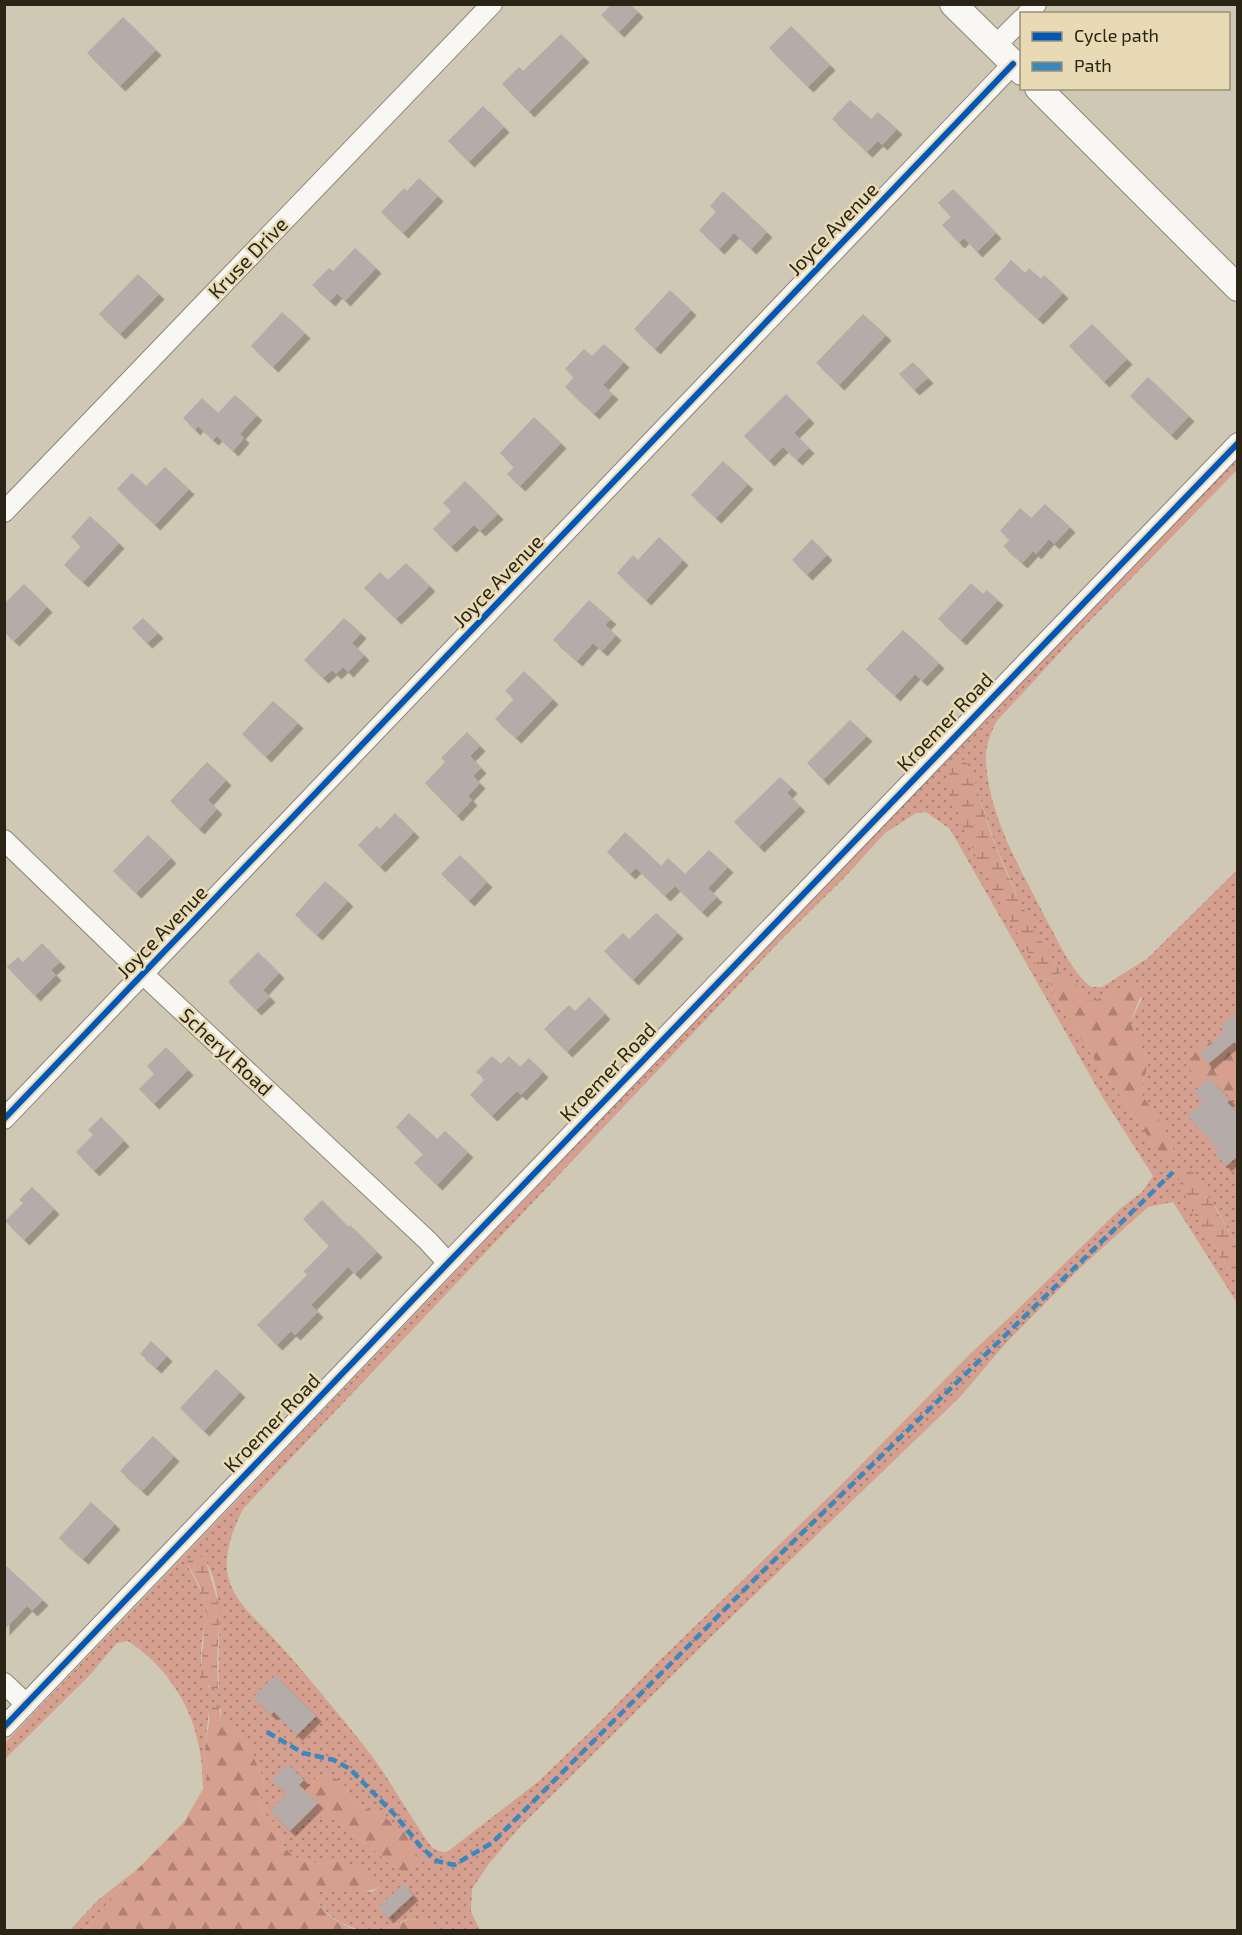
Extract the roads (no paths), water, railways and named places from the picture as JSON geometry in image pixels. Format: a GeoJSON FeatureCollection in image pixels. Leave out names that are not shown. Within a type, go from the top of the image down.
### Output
{"type":"FeatureCollection","features":[{"type":"Feature","properties":{"kind":"main road"},"geometry":{"type":"LineString","coordinates":[[953,4],[1017,68]]}},
{"type":"Feature","properties":{"kind":"main road"},"geometry":{"type":"LineString","coordinates":[[1040,90],[1238,288]]}},
{"type":"Feature","properties":{"kind":"street","name":"Kruse Drive"},"geometry":{"type":"LineString","coordinates":[[4,512],[492,4]]}},
{"type":"Feature","properties":{"kind":"street"},"geometry":{"type":"LineString","coordinates":[[995,46],[1020,21]]}},
{"type":"Feature","properties":{"kind":"street","name":"Joyce Avenue"},"geometry":{"type":"LineString","coordinates":[[4,1119],[1017,68]]}},
{"type":"Feature","properties":{"kind":"street","name":"Kroemer Road"},"geometry":{"type":"LineString","coordinates":[[4,1727],[1238,443]]}},
{"type":"Feature","properties":{"kind":"street","name":"Scheryl Road"},"geometry":{"type":"LineString","coordinates":[[4,840],[144,975],[428,1241],[448,1263]]}},
{"type":"Feature","properties":{"kind":"street"},"geometry":{"type":"LineString","coordinates":[[4,1683],[26,1704]]}}]}
